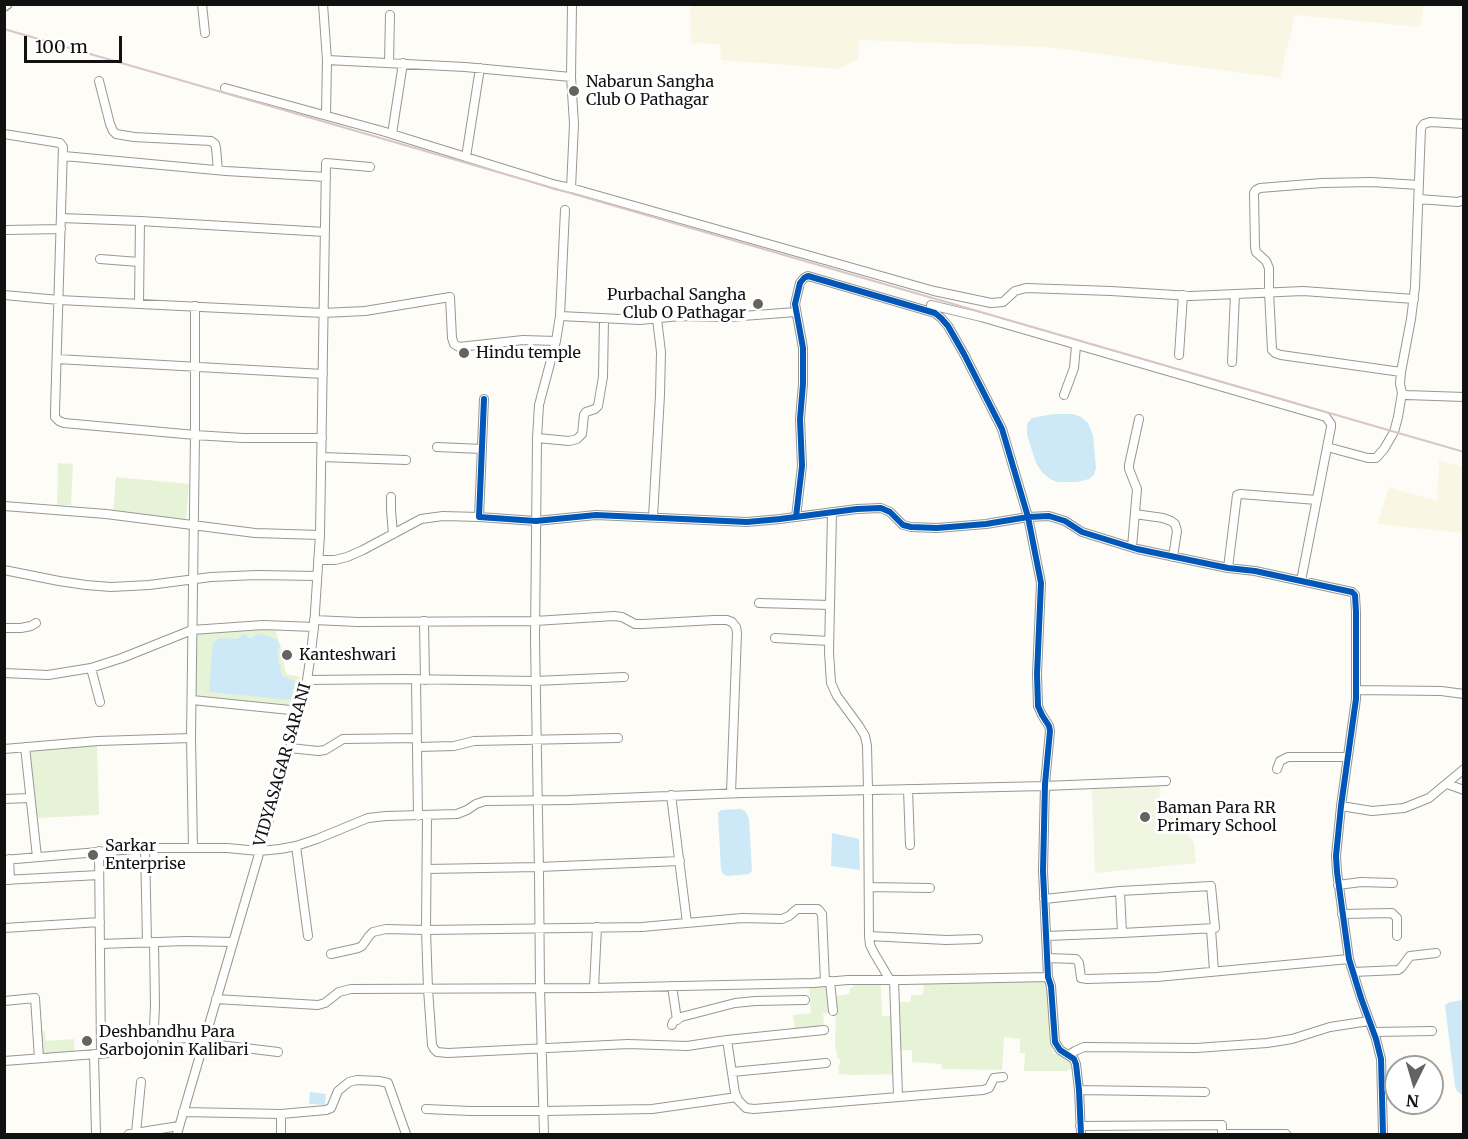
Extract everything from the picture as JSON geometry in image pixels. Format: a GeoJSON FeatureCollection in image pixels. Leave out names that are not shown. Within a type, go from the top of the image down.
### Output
{"type":"FeatureCollection","features":[{"type":"Feature","properties":{"kind":"street"},"geometry":{"type":"LineString","coordinates":[[202,4],[204,33]]}},
{"type":"Feature","properties":{"kind":"street"},"geometry":{"type":"LineString","coordinates":[[323,4],[327,60],[326,116]]}},
{"type":"Feature","properties":{"kind":"street"},"geometry":{"type":"LineString","coordinates":[[572,4],[571,77],[574,124],[572,188]]}},
{"type":"Feature","properties":{"kind":"street"},"geometry":{"type":"LineString","coordinates":[[389,63],[390,15]]}},
{"type":"Feature","properties":{"kind":"street"},"geometry":{"type":"LineString","coordinates":[[327,60],[480,68],[571,77]]}},
{"type":"Feature","properties":{"kind":"street"},"geometry":{"type":"LineString","coordinates":[[392,134],[403,63]]}},
{"type":"Feature","properties":{"kind":"street"},"geometry":{"type":"LineString","coordinates":[[466,157],[480,68]]}},
{"type":"Feature","properties":{"kind":"street"},"geometry":{"type":"LineString","coordinates":[[99,81],[110,124],[116,134],[211,141],[216,148],[218,170]]}},
{"type":"Feature","properties":{"kind":"street"},"geometry":{"type":"LineString","coordinates":[[225,87],[392,134],[556,185],[934,291],[995,303],[1006,300],[1018,290],[1026,288],[1183,295],[1269,292],[1332,293],[1414,299]]}},
{"type":"Feature","properties":{"kind":"street"},"geometry":{"type":"LineString","coordinates":[[1327,447],[1376,458],[1394,432],[1402,393],[1401,372],[1414,299],[1421,128],[1430,122],[1464,124]]}},
{"type":"Feature","properties":{"kind":"street"},"geometry":{"type":"LineString","coordinates":[[4,134],[60,143],[63,147],[55,414],[57,419],[61,422],[195,435],[243,438],[321,438]]}},
{"type":"Feature","properties":{"kind":"street"},"geometry":{"type":"LineString","coordinates":[[64,156],[326,177],[326,163],[370,167]]}},
{"type":"Feature","properties":{"kind":"street","name":"VIDYASAGAR SARANI"},"geometry":{"type":"LineString","coordinates":[[178,1130],[290,748],[306,682],[314,623],[320,535],[326,177]]}},
{"type":"Feature","properties":{"kind":"street"},"geometry":{"type":"LineString","coordinates":[[1401,372],[1275,353],[1271,346],[1269,268],[1266,261],[1256,252],[1255,247],[1254,198],[1256,190],[1260,188],[1323,183],[1371,182],[1419,185]]}},
{"type":"Feature","properties":{"kind":"street"},"geometry":{"type":"LineString","coordinates":[[1419,199],[1458,202],[1464,200]]}},
{"type":"Feature","properties":{"kind":"street"},"geometry":{"type":"LineString","coordinates":[[544,1134],[535,681],[537,438],[539,405],[556,341],[560,316],[565,210]]}},
{"type":"Feature","properties":{"kind":"street"},"geometry":{"type":"LineString","coordinates":[[61,218],[325,232]]}},
{"type":"Feature","properties":{"kind":"street"},"geometry":{"type":"LineString","coordinates":[[138,304],[140,221]]}},
{"type":"Feature","properties":{"kind":"street"},"geometry":{"type":"LineString","coordinates":[[6,230],[61,229]]}},
{"type":"Feature","properties":{"kind":"street"},"geometry":{"type":"LineString","coordinates":[[100,259],[140,262]]}},
{"type":"Feature","properties":{"kind":"street"},"geometry":{"type":"LineString","coordinates":[[796,517],[802,466],[800,419],[803,384],[803,348],[796,312],[796,299],[800,283],[808,276],[931,308],[981,317],[1326,417],[1331,427],[1301,581]]}},
{"type":"Feature","properties":{"kind":"street"},"geometry":{"type":"LineString","coordinates":[[934,291],[931,308],[948,326],[1002,429],[1028,518],[1041,583],[1037,700],[1039,710],[1050,726],[1045,786],[1044,899],[1048,976],[1052,986],[1054,1038],[1060,1050],[1069,1055],[1076,1064],[1081,1130],[1222,1125],[1222,1134],[1286,1134]]}},
{"type":"Feature","properties":{"kind":"street"},"geometry":{"type":"LineString","coordinates":[[1232,362],[1235,294]]}},
{"type":"Feature","properties":{"kind":"street"},"geometry":{"type":"LineString","coordinates":[[4,295],[59,300],[323,313],[365,311],[450,297],[452,338],[454,344],[459,347],[523,340],[556,341]]}},
{"type":"Feature","properties":{"kind":"street"},"geometry":{"type":"LineString","coordinates":[[1179,356],[1183,295]]}},
{"type":"Feature","properties":{"kind":"street"},"geometry":{"type":"LineString","coordinates":[[194,848],[191,738],[195,306]]}},
{"type":"Feature","properties":{"kind":"street"},"geometry":{"type":"LineString","coordinates":[[560,316],[640,320],[680,316],[729,317],[796,312]]}},
{"type":"Feature","properties":{"kind":"street"},"geometry":{"type":"LineString","coordinates":[[537,438],[577,440],[582,434],[584,415],[598,406],[603,377],[604,319]]}},
{"type":"Feature","properties":{"kind":"street"},"geometry":{"type":"LineString","coordinates":[[653,518],[661,352],[657,319]]}},
{"type":"Feature","properties":{"kind":"street"},"geometry":{"type":"LineString","coordinates":[[1064,394],[1074,368],[1076,346]]}},
{"type":"Feature","properties":{"kind":"street"},"geometry":{"type":"LineString","coordinates":[[57,359],[323,374]]}},
{"type":"Feature","properties":{"kind":"street"},"geometry":{"type":"LineString","coordinates":[[1402,393],[1464,397]]}},
{"type":"Feature","properties":{"kind":"street"},"geometry":{"type":"LineString","coordinates":[[479,518],[484,399]]}},
{"type":"Feature","properties":{"kind":"street"},"geometry":{"type":"LineString","coordinates":[[1132,547],[1137,489],[1129,465],[1139,419]]}},
{"type":"Feature","properties":{"kind":"street"},"geometry":{"type":"LineString","coordinates":[[437,447],[482,449]]}},
{"type":"Feature","properties":{"kind":"street"},"geometry":{"type":"LineString","coordinates":[[321,457],[405,460]]}},
{"type":"Feature","properties":{"kind":"street"},"geometry":{"type":"LineString","coordinates":[[1228,568],[1237,495],[1317,500]]}},
{"type":"Feature","properties":{"kind":"street"},"geometry":{"type":"LineString","coordinates":[[391,497],[393,534]]}},
{"type":"Feature","properties":{"kind":"street"},"geometry":{"type":"LineString","coordinates":[[4,506],[106,514],[255,532],[320,535]]}},
{"type":"Feature","properties":{"kind":"street"},"geometry":{"type":"LineString","coordinates":[[318,560],[347,557],[421,519],[443,516],[536,521],[596,515],[747,522],[881,508],[890,512],[903,525],[922,528],[1055,517],[1083,532],[1132,547],[1352,592],[1354,595],[1357,690],[1336,856],[1349,958],[1382,1059],[1383,1134]]}},
{"type":"Feature","properties":{"kind":"street"},"geometry":{"type":"LineString","coordinates":[[832,512],[829,668],[832,688],[860,726],[867,746],[869,936],[874,953],[892,980],[898,1096]]}},
{"type":"Feature","properties":{"kind":"street"},"geometry":{"type":"LineString","coordinates":[[1135,514],[1163,518],[1175,524],[1177,531],[1173,557]]}},
{"type":"Feature","properties":{"kind":"street"},"geometry":{"type":"LineString","coordinates":[[4,570],[100,587],[137,586],[193,579],[257,575],[318,576]]}},
{"type":"Feature","properties":{"kind":"street"},"geometry":{"type":"LineString","coordinates":[[759,603],[830,605]]}},
{"type":"Feature","properties":{"kind":"street"},"geometry":{"type":"LineString","coordinates":[[4,673],[48,675],[91,668],[192,630],[263,624],[535,621],[614,616],[622,617],[635,624],[728,620],[736,627],[731,793]]}},
{"type":"Feature","properties":{"kind":"street"},"geometry":{"type":"LineString","coordinates":[[424,621],[417,742],[427,869],[428,989],[434,1049],[437,1052],[448,1053],[628,1044],[687,1046],[824,1030]]}},
{"type":"Feature","properties":{"kind":"street"},"geometry":{"type":"LineString","coordinates":[[4,628],[21,628],[36,623]]}},
{"type":"Feature","properties":{"kind":"street"},"geometry":{"type":"LineString","coordinates":[[775,638],[829,641]]}},
{"type":"Feature","properties":{"kind":"street"},"geometry":{"type":"LineString","coordinates":[[91,668],[100,702]]}},
{"type":"Feature","properties":{"kind":"street"},"geometry":{"type":"LineString","coordinates":[[306,682],[535,681],[624,677]]}},
{"type":"Feature","properties":{"kind":"street"},"geometry":{"type":"LineString","coordinates":[[1357,690],[1464,693]]}},
{"type":"Feature","properties":{"kind":"street"},"geometry":{"type":"LineString","coordinates":[[192,700],[300,711]]}},
{"type":"Feature","properties":{"kind":"street"},"geometry":{"type":"LineString","coordinates":[[4,748],[98,741],[191,738]]}},
{"type":"Feature","properties":{"kind":"street"},"geometry":{"type":"LineString","coordinates":[[290,748],[325,750],[344,739],[454,746],[474,741],[618,738]]}},
{"type":"Feature","properties":{"kind":"street"},"geometry":{"type":"LineString","coordinates":[[25,747],[37,857]]}},
{"type":"Feature","properties":{"kind":"street"},"geometry":{"type":"LineString","coordinates":[[1277,769],[1280,761],[1288,757],[1348,757]]}},
{"type":"Feature","properties":{"kind":"street"},"geometry":{"type":"LineString","coordinates":[[1341,807],[1372,811],[1404,808],[1429,798],[1464,769]]}},
{"type":"Feature","properties":{"kind":"street"},"geometry":{"type":"LineString","coordinates":[[99,875],[7,880],[7,860],[145,848],[227,848],[259,851],[280,849],[296,846],[368,818],[457,814],[485,801],[1166,781]]}},
{"type":"Feature","properties":{"kind":"street"},"geometry":{"type":"LineString","coordinates":[[1447,784],[1464,790]]}},
{"type":"Feature","properties":{"kind":"street"},"geometry":{"type":"LineString","coordinates":[[908,789],[910,844]]}},
{"type":"Feature","properties":{"kind":"street"},"geometry":{"type":"LineString","coordinates":[[671,795],[687,923]]}},
{"type":"Feature","properties":{"kind":"street"},"geometry":{"type":"LineString","coordinates":[[4,800],[30,798]]}},
{"type":"Feature","properties":{"kind":"street"},"geometry":{"type":"LineString","coordinates":[[296,846],[308,936]]}},
{"type":"Feature","properties":{"kind":"street"},"geometry":{"type":"LineString","coordinates":[[145,848],[155,1006],[153,1049]]}},
{"type":"Feature","properties":{"kind":"street"},"geometry":{"type":"LineString","coordinates":[[96,1134],[100,944],[99,851]]}},
{"type":"Feature","properties":{"kind":"street"},"geometry":{"type":"LineString","coordinates":[[427,869],[680,861]]}},
{"type":"Feature","properties":{"kind":"street"},"geometry":{"type":"LineString","coordinates":[[1338,885],[1361,882],[1393,883]]}},
{"type":"Feature","properties":{"kind":"street"},"geometry":{"type":"LineString","coordinates":[[1044,899],[1120,891],[1211,886],[1215,928],[1046,936]]}},
{"type":"Feature","properties":{"kind":"street"},"geometry":{"type":"LineString","coordinates":[[869,887],[930,888]]}},
{"type":"Feature","properties":{"kind":"street"},"geometry":{"type":"LineString","coordinates":[[1120,891],[1122,933]]}},
{"type":"Feature","properties":{"kind":"street"},"geometry":{"type":"LineString","coordinates":[[331,954],[358,948],[369,936],[386,929],[642,927],[742,918],[782,919],[797,909],[818,909],[822,915],[833,1011]]}},
{"type":"Feature","properties":{"kind":"street"},"geometry":{"type":"LineString","coordinates":[[1342,914],[1392,913],[1397,918],[1397,936]]}},
{"type":"Feature","properties":{"kind":"street"},"geometry":{"type":"LineString","coordinates":[[4,928],[100,922]]}},
{"type":"Feature","properties":{"kind":"street"},"geometry":{"type":"LineString","coordinates":[[594,988],[597,927]]}},
{"type":"Feature","properties":{"kind":"street"},"geometry":{"type":"LineString","coordinates":[[1211,929],[1214,971]]}},
{"type":"Feature","properties":{"kind":"street"},"geometry":{"type":"LineString","coordinates":[[869,936],[946,940],[978,939]]}},
{"type":"Feature","properties":{"kind":"street"},"geometry":{"type":"LineString","coordinates":[[100,944],[232,942]]}},
{"type":"Feature","properties":{"kind":"street"},"geometry":{"type":"LineString","coordinates":[[1353,972],[1398,969],[1410,956],[1436,953]]}},
{"type":"Feature","properties":{"kind":"street"},"geometry":{"type":"LineString","coordinates":[[1047,958],[1076,959],[1079,963],[1081,978],[1086,979],[1157,977],[1349,958]]}},
{"type":"Feature","properties":{"kind":"street"},"geometry":{"type":"LineString","coordinates":[[216,999],[318,1005],[345,990],[594,988],[1048,976]]}},
{"type":"Feature","properties":{"kind":"street"},"geometry":{"type":"LineString","coordinates":[[672,986],[674,1023],[690,1015],[735,1003],[805,1000]]}},
{"type":"Feature","properties":{"kind":"street"},"geometry":{"type":"LineString","coordinates":[[4,1001],[35,999],[39,1058]]}},
{"type":"Feature","properties":{"kind":"street"},"geometry":{"type":"LineString","coordinates":[[1069,1055],[1084,1047],[1196,1048],[1267,1042],[1292,1039],[1330,1027],[1369,1020]]}},
{"type":"Feature","properties":{"kind":"street"},"geometry":{"type":"LineString","coordinates":[[1374,1032],[1432,1031]]}},
{"type":"Feature","properties":{"kind":"street"},"geometry":{"type":"LineString","coordinates":[[727,1040],[737,1098],[747,1108],[983,1090],[989,1088],[994,1078],[1003,1077]]}},
{"type":"Feature","properties":{"kind":"street"},"geometry":{"type":"LineString","coordinates":[[4,1061],[203,1045],[278,1052]]}},
{"type":"Feature","properties":{"kind":"street"},"geometry":{"type":"LineString","coordinates":[[732,1072],[826,1063]]}},
{"type":"Feature","properties":{"kind":"street"},"geometry":{"type":"LineString","coordinates":[[183,1112],[280,1114],[326,1110],[331,1108],[338,1091],[349,1082],[379,1081],[388,1083],[406,1134]]}},
{"type":"Feature","properties":{"kind":"street"},"geometry":{"type":"LineString","coordinates":[[141,1082],[133,1134],[178,1130]]}},
{"type":"Feature","properties":{"kind":"street"},"geometry":{"type":"LineString","coordinates":[[1079,1090],[1205,1092]]}},
{"type":"Feature","properties":{"kind":"street"},"geometry":{"type":"LineString","coordinates":[[426,1108],[470,1111],[652,1109],[737,1098]]}},
{"type":"Feature","properties":{"kind":"street"},"geometry":{"type":"LineString","coordinates":[[280,1114],[281,1134]]}},
{"type":"Feature","properties":{"kind":"shaded area"},"geometry":{"type":"Polygon","coordinates":[[[690,5],[1424,5],[1420,27],[1295,15],[1280,78],[1047,47],[859,40],[858,59],[840,69],[721,60],[720,44],[691,43],[690,5]]]}},
{"type":"Feature","properties":{"kind":"shaded area"},"geometry":{"type":"Polygon","coordinates":[[[1439,460],[1463,467],[1463,533],[1377,524],[1389,487],[1437,501],[1439,460]]]}},
{"type":"Feature","properties":{"kind":"green space"},"geometry":{"type":"Polygon","coordinates":[[[58,463],[73,464],[71,505],[57,505],[58,463]]]}},
{"type":"Feature","properties":{"kind":"green space"},"geometry":{"type":"Polygon","coordinates":[[[116,477],[189,484],[186,519],[113,512],[116,477]]]}},
{"type":"Feature","properties":{"kind":"green space"},"geometry":{"type":"Polygon","coordinates":[[[274,627],[281,647],[286,674],[300,677],[293,706],[195,698],[197,633],[274,627]]]}},
{"type":"Feature","properties":{"kind":"green space"},"geometry":{"type":"Polygon","coordinates":[[[97,745],[99,815],[35,818],[27,752],[97,745]]]}},
{"type":"Feature","properties":{"kind":"green space","name":"Baman Para RR Primary School"},"geometry":{"type":"Polygon","coordinates":[[[1160,785],[1159,805],[1175,803],[1173,823],[1182,824],[1194,843],[1196,863],[1095,873],[1092,788],[1160,785]]]}},
{"type":"Feature","properties":{"kind":"green space"},"geometry":{"type":"Polygon","coordinates":[[[1046,979],[1053,1053],[1070,1060],[1071,1069],[1066,1071],[1024,1071],[1025,1053],[1020,1053],[1020,1039],[1004,1037],[1002,1070],[942,1069],[941,1064],[912,1062],[912,1050],[900,1050],[899,1061],[902,1067],[899,1074],[839,1074],[840,1060],[837,1057],[835,1042],[836,1012],[823,1014],[824,1028],[795,1030],[793,1015],[811,1013],[809,984],[834,983],[835,996],[849,994],[853,982],[881,983],[882,1016],[894,1016],[894,1005],[911,1002],[911,995],[923,995],[924,982],[1046,979]]]}},
{"type":"Feature","properties":{"kind":"green space"},"geometry":{"type":"Polygon","coordinates":[[[45,1031],[46,1041],[74,1039],[75,1055],[42,1055],[40,1032],[45,1031]]]}},
{"type":"Feature","properties":{"kind":"water"},"geometry":{"type":"Polygon","coordinates":[[[1053,414],[1073,414],[1088,423],[1093,436],[1096,468],[1094,475],[1089,479],[1077,482],[1057,482],[1042,472],[1036,463],[1027,435],[1027,424],[1032,418],[1053,414]]]}},
{"type":"Feature","properties":{"kind":"water"},"geometry":{"type":"Polygon","coordinates":[[[245,634],[248,638],[260,634],[278,641],[280,647],[277,650],[282,676],[295,681],[291,700],[209,692],[213,642],[221,638],[237,639],[245,634]]]}},
{"type":"Feature","properties":{"kind":"water"},"geometry":{"type":"Polygon","coordinates":[[[741,809],[746,812],[749,819],[752,871],[749,874],[727,876],[721,869],[718,813],[721,810],[741,809]]]}},
{"type":"Feature","properties":{"kind":"water"},"geometry":{"type":"Polygon","coordinates":[[[832,833],[859,839],[860,870],[831,866],[832,833]]]}},
{"type":"Feature","properties":{"kind":"water"},"geometry":{"type":"Polygon","coordinates":[[[1464,1000],[1463,1096],[1455,1086],[1445,1005],[1464,1000]]]}},
{"type":"Feature","properties":{"kind":"water"},"geometry":{"type":"Polygon","coordinates":[[[310,1092],[326,1094],[325,1105],[309,1104],[310,1092]]]}},
{"type":"Feature","properties":{"kind":"railway"},"geometry":{"type":"LineString","coordinates":[[4,29],[1464,452]]}},
{"type":"Feature","properties":{"kind":"cycle path"},"geometry":{"type":"LineString","coordinates":[[796,517],[802,466],[800,419],[803,348],[795,304],[800,283],[808,276],[935,313],[941,318],[964,354],[1002,429],[1028,517],[1049,516],[1065,521],[1082,532],[1137,549],[1228,568],[1255,571],[1352,592],[1355,595],[1356,699],[1336,856],[1349,959],[1381,1059],[1383,1134]]}},
{"type":"Feature","properties":{"kind":"cycle path"},"geometry":{"type":"LineString","coordinates":[[484,399],[479,517],[536,521],[596,515],[747,522],[881,508],[890,512],[903,525],[937,528],[986,524],[1028,517],[1041,583],[1038,706],[1050,731],[1045,784],[1043,871],[1048,977],[1051,986],[1055,1042],[1060,1050],[1074,1059],[1076,1064],[1081,1134]]}},
{"type":"Feature","properties":{"kind":"place","name":"Nabarun Sangha Club O Pathagar"},"geometry":{"type":"Point","coordinates":[574,91]}},
{"type":"Feature","properties":{"kind":"place","name":"Purbachal Sangha Club O Pathagar"},"geometry":{"type":"Point","coordinates":[758,304]}},
{"type":"Feature","properties":{"kind":"place","name":"Hindu temple"},"geometry":{"type":"Point","coordinates":[464,353]}},
{"type":"Feature","properties":{"kind":"place","name":"Kanteshwari"},"geometry":{"type":"Point","coordinates":[287,655]}},
{"type":"Feature","properties":{"kind":"place","name":"Baman Para RR Primary School"},"geometry":{"type":"Point","coordinates":[1145,817]}},
{"type":"Feature","properties":{"kind":"place","name":"Sarkar Enterprise"},"geometry":{"type":"Point","coordinates":[93,855]}},
{"type":"Feature","properties":{"kind":"place","name":"Deshbandhu Para Sarbojonin Kalibari"},"geometry":{"type":"Point","coordinates":[87,1041]}}]}
